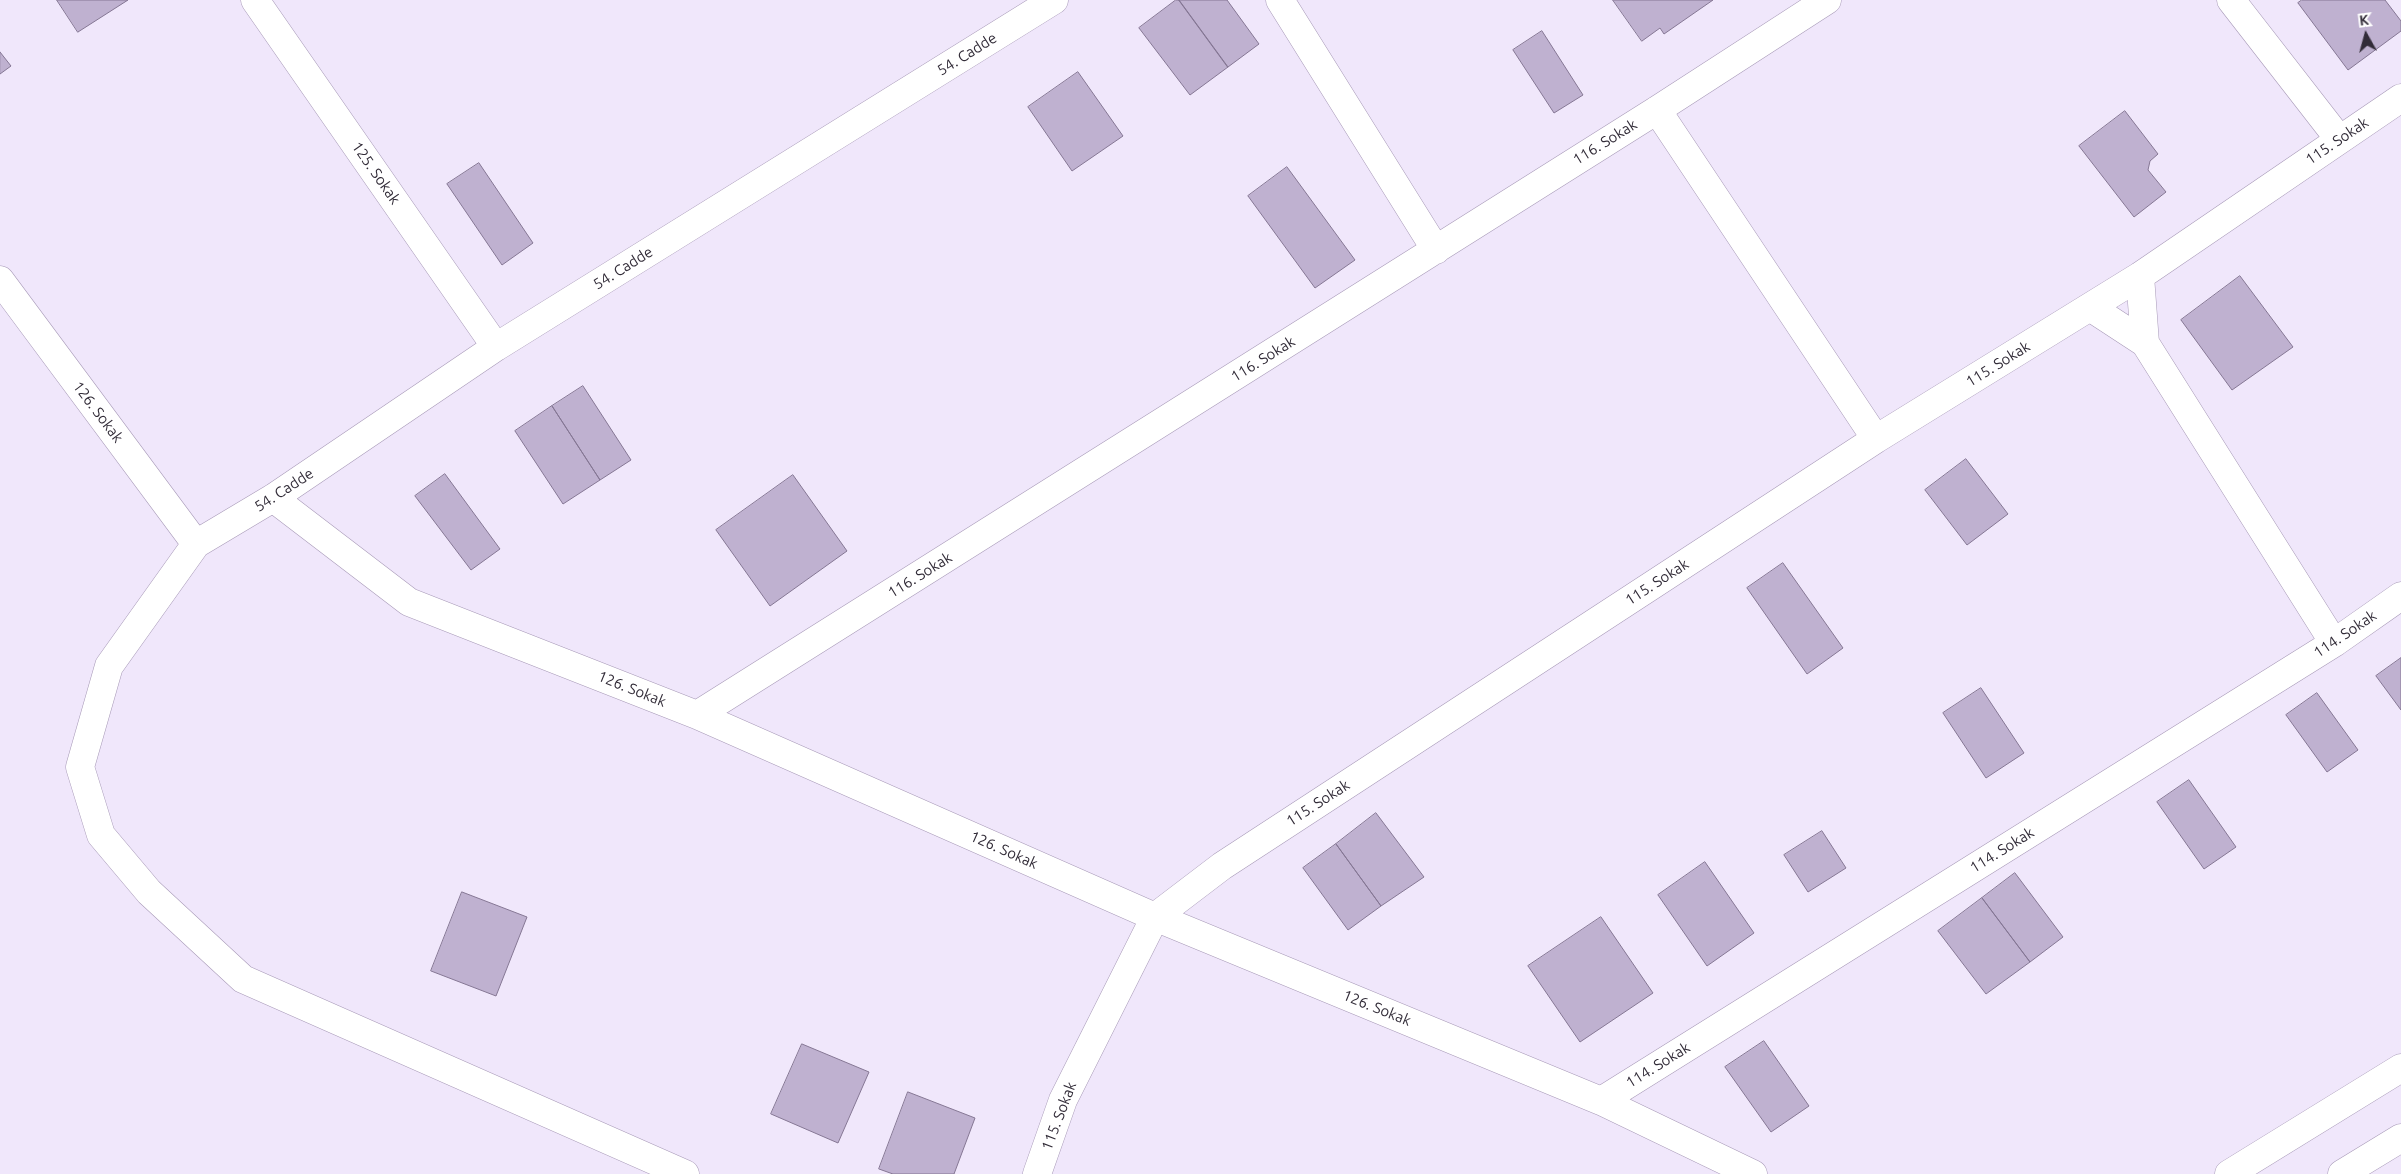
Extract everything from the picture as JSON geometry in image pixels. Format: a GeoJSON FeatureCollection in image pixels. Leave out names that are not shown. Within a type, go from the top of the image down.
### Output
{"type":"FeatureCollection","features":[{"type":"Feature","properties":{"kind":"street","name":"54. Cadde"},"geometry":{"type":"LineString","coordinates":[[196,544],[273,498],[496,347],[1054,0]]}},
{"type":"Feature","properties":{"kind":"street"},"geometry":{"type":"LineString","coordinates":[[1280,0],[1436,250]]}},
{"type":"Feature","properties":{"kind":"street","name":"116. Sokak"},"geometry":{"type":"LineString","coordinates":[[697,715],[1658,110],[1827,0]]}},
{"type":"Feature","properties":{"kind":"street"},"geometry":{"type":"LineString","coordinates":[[2231,0],[2339,140]]}},
{"type":"Feature","properties":{"kind":"street","name":"125. Sokak"},"geometry":{"type":"LineString","coordinates":[[263,3],[496,347]]}},
{"type":"Feature","properties":{"kind":"street","name":"115. Sokak"},"geometry":{"type":"LineString","coordinates":[[1037,1174],[1063,1100],[1155,917],[1230,860],[1876,439],[2140,276],[2401,98]]}},
{"type":"Feature","properties":{"kind":"street"},"geometry":{"type":"LineString","coordinates":[[1658,110],[1876,439]]}},
{"type":"Feature","properties":{"kind":"street"},"geometry":{"type":"LineString","coordinates":[[2140,276],[2145,343]]}},
{"type":"Feature","properties":{"kind":"street","name":"126. Sokak"},"geometry":{"type":"LineString","coordinates":[[0,280],[196,544]]}},
{"type":"Feature","properties":{"kind":"street"},"geometry":{"type":"LineString","coordinates":[[2090,307],[2145,343],[2334,643]]}},
{"type":"Feature","properties":{"kind":"street","name":"126. Sokak"},"geometry":{"type":"LineString","coordinates":[[273,498],[410,602],[697,715],[1155,917],[1601,1101],[1753,1174]]}},
{"type":"Feature","properties":{"kind":"street"},"geometry":{"type":"LineString","coordinates":[[196,544],[109,666],[80,767],[101,835],[150,892],[243,979],[685,1174]]}},
{"type":"Feature","properties":{"kind":"street","name":"114. Sokak"},"geometry":{"type":"LineString","coordinates":[[1601,1101],[2334,643],[2401,596]]}},
{"type":"Feature","properties":{"kind":"street"},"geometry":{"type":"LineString","coordinates":[[2229,1174],[2401,1068]]}},
{"type":"Feature","properties":{"kind":"street"},"geometry":{"type":"LineString","coordinates":[[2342,1174],[2401,1138]]}},
{"type":"Feature","properties":{"kind":"building"},"geometry":{"type":"Polygon","coordinates":[[[57,0],[128,0],[78,32],[57,0]]]}},
{"type":"Feature","properties":{"kind":"building"},"geometry":{"type":"Polygon","coordinates":[[[1176,0],[1179,0],[1228,67],[1190,95],[1139,28],[1176,0]]]}},
{"type":"Feature","properties":{"kind":"building"},"geometry":{"type":"Polygon","coordinates":[[[1179,0],[1227,0],[1259,44],[1228,67],[1179,0]]]}},
{"type":"Feature","properties":{"kind":"building"},"geometry":{"type":"Polygon","coordinates":[[[1613,0],[1713,0],[1664,34],[1660,28],[1642,41],[1613,0]]]}},
{"type":"Feature","properties":{"kind":"building"},"geometry":{"type":"Polygon","coordinates":[[[2302,0],[2385,0],[2401,21],[2401,31],[2348,70],[2298,3],[2302,0]]]}},
{"type":"Feature","properties":{"kind":"building"},"geometry":{"type":"Polygon","coordinates":[[[1542,31],[1583,95],[1554,113],[1513,50],[1542,31]]]}},
{"type":"Feature","properties":{"kind":"building"},"geometry":{"type":"Polygon","coordinates":[[[0,52],[11,66],[0,74],[0,52]]]}},
{"type":"Feature","properties":{"kind":"building"},"geometry":{"type":"Polygon","coordinates":[[[1078,72],[1123,136],[1072,171],[1028,107],[1078,72]]]}},
{"type":"Feature","properties":{"kind":"building"},"geometry":{"type":"Polygon","coordinates":[[[2125,111],[2158,154],[2150,161],[2148,170],[2166,192],[2134,217],[2079,146],[2125,111]]]}},
{"type":"Feature","properties":{"kind":"building"},"geometry":{"type":"Polygon","coordinates":[[[479,163],[533,243],[502,265],[447,184],[479,163]]]}},
{"type":"Feature","properties":{"kind":"building"},"geometry":{"type":"Polygon","coordinates":[[[1287,167],[1355,260],[1315,288],[1248,196],[1287,167]]]}},
{"type":"Feature","properties":{"kind":"building"},"geometry":{"type":"Polygon","coordinates":[[[2240,276],[2293,347],[2232,390],[2181,320],[2240,276]]]}},
{"type":"Feature","properties":{"kind":"building"},"geometry":{"type":"Polygon","coordinates":[[[583,386],[631,460],[600,480],[552,406],[583,386]]]}},
{"type":"Feature","properties":{"kind":"building"},"geometry":{"type":"Polygon","coordinates":[[[552,406],[600,480],[563,504],[515,431],[552,406]]]}},
{"type":"Feature","properties":{"kind":"building"},"geometry":{"type":"Polygon","coordinates":[[[1966,459],[2008,514],[1967,545],[1925,490],[1966,459]]]}},
{"type":"Feature","properties":{"kind":"building"},"geometry":{"type":"Polygon","coordinates":[[[445,474],[500,549],[471,570],[415,496],[445,474]]]}},
{"type":"Feature","properties":{"kind":"building"},"geometry":{"type":"Polygon","coordinates":[[[793,475],[847,551],[770,606],[716,530],[793,475]]]}},
{"type":"Feature","properties":{"kind":"building"},"geometry":{"type":"Polygon","coordinates":[[[1783,563],[1843,648],[1807,674],[1747,588],[1783,563]]]}},
{"type":"Feature","properties":{"kind":"building"},"geometry":{"type":"Polygon","coordinates":[[[2401,658],[2401,710],[2376,676],[2401,658]]]}},
{"type":"Feature","properties":{"kind":"building"},"geometry":{"type":"Polygon","coordinates":[[[1981,688],[2024,753],[1986,778],[1943,713],[1981,688]]]}},
{"type":"Feature","properties":{"kind":"building"},"geometry":{"type":"Polygon","coordinates":[[[2317,693],[2358,750],[2327,772],[2286,715],[2317,693]]]}},
{"type":"Feature","properties":{"kind":"building"},"geometry":{"type":"Polygon","coordinates":[[[2189,780],[2236,847],[2204,869],[2157,802],[2189,780]]]}},
{"type":"Feature","properties":{"kind":"building"},"geometry":{"type":"Polygon","coordinates":[[[1376,813],[1424,877],[1381,906],[1336,844],[1376,813]]]}},
{"type":"Feature","properties":{"kind":"building"},"geometry":{"type":"Polygon","coordinates":[[[1822,831],[1846,868],[1808,892],[1784,855],[1822,831]]]}},
{"type":"Feature","properties":{"kind":"building"},"geometry":{"type":"Polygon","coordinates":[[[1336,844],[1381,906],[1348,930],[1303,868],[1336,844]]]}},
{"type":"Feature","properties":{"kind":"building"},"geometry":{"type":"Polygon","coordinates":[[[1705,862],[1754,933],[1707,966],[1658,895],[1705,862]]]}},
{"type":"Feature","properties":{"kind":"building"},"geometry":{"type":"Polygon","coordinates":[[[2015,873],[2063,937],[2030,962],[1982,898],[2015,873]]]}},
{"type":"Feature","properties":{"kind":"building"},"geometry":{"type":"Polygon","coordinates":[[[462,892],[527,917],[496,996],[431,971],[462,892]]]}},
{"type":"Feature","properties":{"kind":"building"},"geometry":{"type":"Polygon","coordinates":[[[1982,898],[2030,962],[1986,994],[1938,931],[1982,898]]]}},
{"type":"Feature","properties":{"kind":"building"},"geometry":{"type":"Polygon","coordinates":[[[1601,917],[1653,993],[1580,1042],[1528,966],[1601,917]]]}},
{"type":"Feature","properties":{"kind":"building"},"geometry":{"type":"Polygon","coordinates":[[[1764,1041],[1809,1106],[1771,1132],[1725,1067],[1764,1041]]]}},
{"type":"Feature","properties":{"kind":"building"},"geometry":{"type":"Polygon","coordinates":[[[802,1044],[869,1072],[838,1143],[771,1114],[802,1044]]]}},
{"type":"Feature","properties":{"kind":"building"},"geometry":{"type":"Polygon","coordinates":[[[908,1092],[975,1118],[954,1174],[893,1174],[879,1169],[908,1092]]]}}]}
